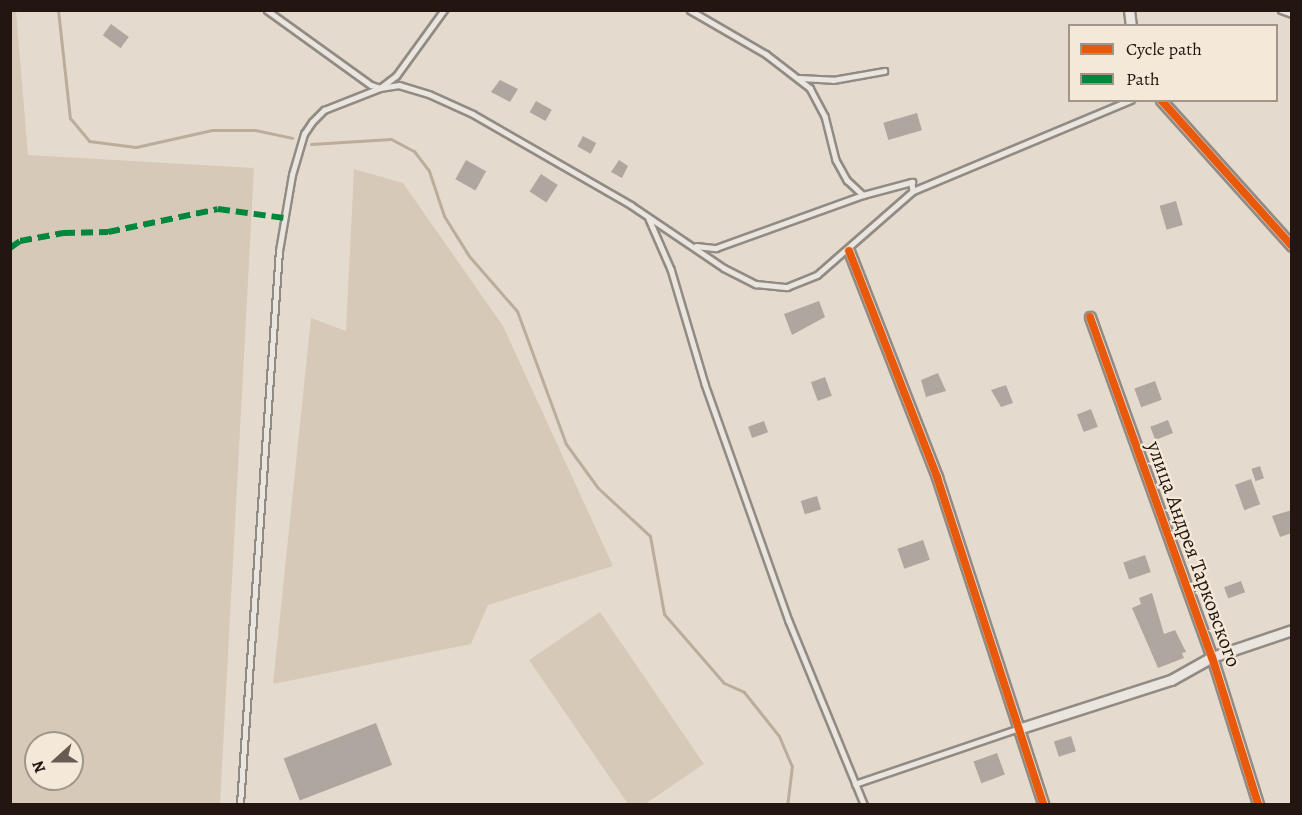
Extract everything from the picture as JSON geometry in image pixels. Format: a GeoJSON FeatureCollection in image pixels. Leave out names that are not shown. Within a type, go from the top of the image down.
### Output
{"type":"FeatureCollection","features":[{"type":"Feature","properties":{"kind":"street"},"geometry":{"type":"LineString","coordinates":[[1163,102],[1292,246]]}},
{"type":"Feature","properties":{"kind":"street"},"geometry":{"type":"LineString","coordinates":[[849,251],[937,477],[1043,804]]}},
{"type":"Feature","properties":{"kind":"street","name":"улица Андрея Тарковского"},"geometry":{"type":"LineString","coordinates":[[1090,317],[1212,657],[1258,804]]}},
{"type":"Feature","properties":{"kind":"street"},"geometry":{"type":"LineString","coordinates":[[1018,729],[1171,680],[1212,657],[1292,630]]}},
{"type":"Feature","properties":{"kind":"lane"},"geometry":{"type":"LineString","coordinates":[[267,10],[380,88]]}},
{"type":"Feature","properties":{"kind":"lane"},"geometry":{"type":"LineString","coordinates":[[380,88],[410,58],[444,10]]}},
{"type":"Feature","properties":{"kind":"lane"},"geometry":{"type":"LineString","coordinates":[[690,10],[766,54],[799,78],[820,100],[836,160],[846,180],[863,195]]}},
{"type":"Feature","properties":{"kind":"lane"},"geometry":{"type":"LineString","coordinates":[[1281,10],[1292,14]]}},
{"type":"Feature","properties":{"kind":"lane"},"geometry":{"type":"LineString","coordinates":[[799,78],[833,80],[884,71]]}},
{"type":"Feature","properties":{"kind":"lane"},"geometry":{"type":"LineString","coordinates":[[240,804],[279,251],[292,175],[304,134],[324,110],[380,88],[399,86],[473,114],[649,217],[756,284],[787,287],[817,275],[849,251],[913,191],[1126,102]]}},
{"type":"Feature","properties":{"kind":"lane"},"geometry":{"type":"LineString","coordinates":[[691,244],[716,248],[863,195],[912,182],[913,191]]}},
{"type":"Feature","properties":{"kind":"lane"},"geometry":{"type":"LineString","coordinates":[[649,217],[671,269],[705,384],[789,621],[864,804]]}},
{"type":"Feature","properties":{"kind":"lane"},"geometry":{"type":"LineString","coordinates":[[855,784],[1018,729]]}},
{"type":"Feature","properties":{"kind":"shaded area"},"geometry":{"type":"Polygon","coordinates":[[[10,11],[16,11],[28,155],[254,168],[220,804],[11,804],[10,11]]]}},
{"type":"Feature","properties":{"kind":"shaded area"},"geometry":{"type":"Polygon","coordinates":[[[354,169],[403,183],[503,326],[613,566],[488,605],[471,644],[273,684],[311,318],[346,331],[354,169]]]}},
{"type":"Feature","properties":{"kind":"shaded area"},"geometry":{"type":"Polygon","coordinates":[[[600,612],[704,764],[645,804],[628,804],[529,660],[600,612]]]}},
{"type":"Feature","properties":{"kind":"building"},"geometry":{"type":"Polygon","coordinates":[[[111,24],[129,37],[121,48],[103,35],[111,24]]]}},
{"type":"Feature","properties":{"kind":"building"},"geometry":{"type":"Polygon","coordinates":[[[500,80],[518,89],[510,102],[491,92],[500,80]]]}},
{"type":"Feature","properties":{"kind":"building"},"geometry":{"type":"Polygon","coordinates":[[[536,101],[552,110],[545,121],[530,112],[536,101]]]}},
{"type":"Feature","properties":{"kind":"building"},"geometry":{"type":"Polygon","coordinates":[[[917,113],[922,130],[888,140],[883,123],[917,113]]]}},
{"type":"Feature","properties":{"kind":"building"},"geometry":{"type":"Polygon","coordinates":[[[583,136],[596,143],[591,154],[577,147],[583,136]]]}},
{"type":"Feature","properties":{"kind":"building"},"geometry":{"type":"Polygon","coordinates":[[[466,160],[486,171],[475,190],[455,179],[466,160]]]}},
{"type":"Feature","properties":{"kind":"building"},"geometry":{"type":"Polygon","coordinates":[[[619,160],[628,166],[622,178],[611,172],[619,160]]]}},
{"type":"Feature","properties":{"kind":"building"},"geometry":{"type":"Polygon","coordinates":[[[541,174],[558,185],[546,203],[530,192],[541,174]]]}},
{"type":"Feature","properties":{"kind":"building"},"geometry":{"type":"Polygon","coordinates":[[[1176,201],[1183,225],[1167,230],[1160,206],[1176,201]]]}},
{"type":"Feature","properties":{"kind":"building"},"geometry":{"type":"Polygon","coordinates":[[[819,301],[825,317],[792,335],[784,314],[819,301]]]}},
{"type":"Feature","properties":{"kind":"building"},"geometry":{"type":"Polygon","coordinates":[[[938,373],[946,391],[926,397],[921,380],[938,373]]]}},
{"type":"Feature","properties":{"kind":"building"},"geometry":{"type":"Polygon","coordinates":[[[825,377],[832,396],[818,401],[811,382],[825,377]]]}},
{"type":"Feature","properties":{"kind":"building"},"geometry":{"type":"Polygon","coordinates":[[[1155,381],[1162,400],[1141,407],[1134,389],[1155,381]]]}},
{"type":"Feature","properties":{"kind":"building"},"geometry":{"type":"Polygon","coordinates":[[[1006,385],[1013,403],[1001,407],[991,390],[1006,385]]]}},
{"type":"Feature","properties":{"kind":"building"},"geometry":{"type":"Polygon","coordinates":[[[1091,409],[1098,427],[1084,432],[1077,414],[1091,409]]]}},
{"type":"Feature","properties":{"kind":"building"},"geometry":{"type":"Polygon","coordinates":[[[1168,420],[1173,433],[1155,440],[1150,427],[1168,420]]]}},
{"type":"Feature","properties":{"kind":"building"},"geometry":{"type":"Polygon","coordinates":[[[764,421],[768,432],[752,438],[748,427],[764,421]]]}},
{"type":"Feature","properties":{"kind":"building"},"geometry":{"type":"Polygon","coordinates":[[[1260,466],[1264,478],[1255,481],[1251,469],[1260,466]]]}},
{"type":"Feature","properties":{"kind":"building"},"geometry":{"type":"Polygon","coordinates":[[[1251,479],[1260,504],[1244,510],[1235,485],[1251,479]]]}},
{"type":"Feature","properties":{"kind":"building"},"geometry":{"type":"Polygon","coordinates":[[[817,496],[821,509],[805,514],[801,501],[817,496]]]}},
{"type":"Feature","properties":{"kind":"building"},"geometry":{"type":"Polygon","coordinates":[[[1292,510],[1292,533],[1280,537],[1272,516],[1292,510]]]}},
{"type":"Feature","properties":{"kind":"building"},"geometry":{"type":"Polygon","coordinates":[[[923,540],[930,560],[904,569],[897,549],[923,540]]]}},
{"type":"Feature","properties":{"kind":"building"},"geometry":{"type":"Polygon","coordinates":[[[1145,555],[1151,572],[1129,580],[1123,562],[1145,555]]]}},
{"type":"Feature","properties":{"kind":"building"},"geometry":{"type":"Polygon","coordinates":[[[1241,581],[1245,592],[1228,598],[1224,587],[1241,581]]]}},
{"type":"Feature","properties":{"kind":"building"},"geometry":{"type":"Polygon","coordinates":[[[1152,593],[1164,634],[1175,630],[1186,652],[1182,653],[1184,658],[1158,668],[1132,608],[1141,604],[1139,598],[1152,593]]]}},
{"type":"Feature","properties":{"kind":"building"},"geometry":{"type":"Polygon","coordinates":[[[376,723],[392,765],[300,800],[284,758],[376,723]]]}},
{"type":"Feature","properties":{"kind":"building"},"geometry":{"type":"Polygon","coordinates":[[[1071,736],[1076,751],[1059,757],[1054,742],[1071,736]]]}},
{"type":"Feature","properties":{"kind":"building"},"geometry":{"type":"Polygon","coordinates":[[[997,753],[1005,775],[981,783],[974,762],[997,753]]]}},
{"type":"Feature","properties":{"kind":"waterway"},"geometry":{"type":"LineString","coordinates":[[58,10],[70,118],[89,141],[136,147],[212,130],[255,130],[292,138]]}},
{"type":"Feature","properties":{"kind":"waterway"},"geometry":{"type":"LineString","coordinates":[[311,144],[391,139],[414,151],[429,171],[444,216],[469,256],[517,311],[566,444],[598,488],[650,536],[664,614],[724,683],[744,692],[779,736],[792,766],[787,804]]}},
{"type":"Feature","properties":{"kind":"marked path"},"geometry":{"type":"LineString","coordinates":[[10,248],[20,241],[63,233],[108,232],[218,209],[285,218]]}},
{"type":"Feature","properties":{"kind":"cycle path"},"geometry":{"type":"LineString","coordinates":[[1163,102],[1292,246]]}},
{"type":"Feature","properties":{"kind":"cycle path"},"geometry":{"type":"LineString","coordinates":[[849,251],[937,477],[1043,804]]}},
{"type":"Feature","properties":{"kind":"cycle path"},"geometry":{"type":"LineString","coordinates":[[1090,317],[1212,657],[1258,804]]}}]}
